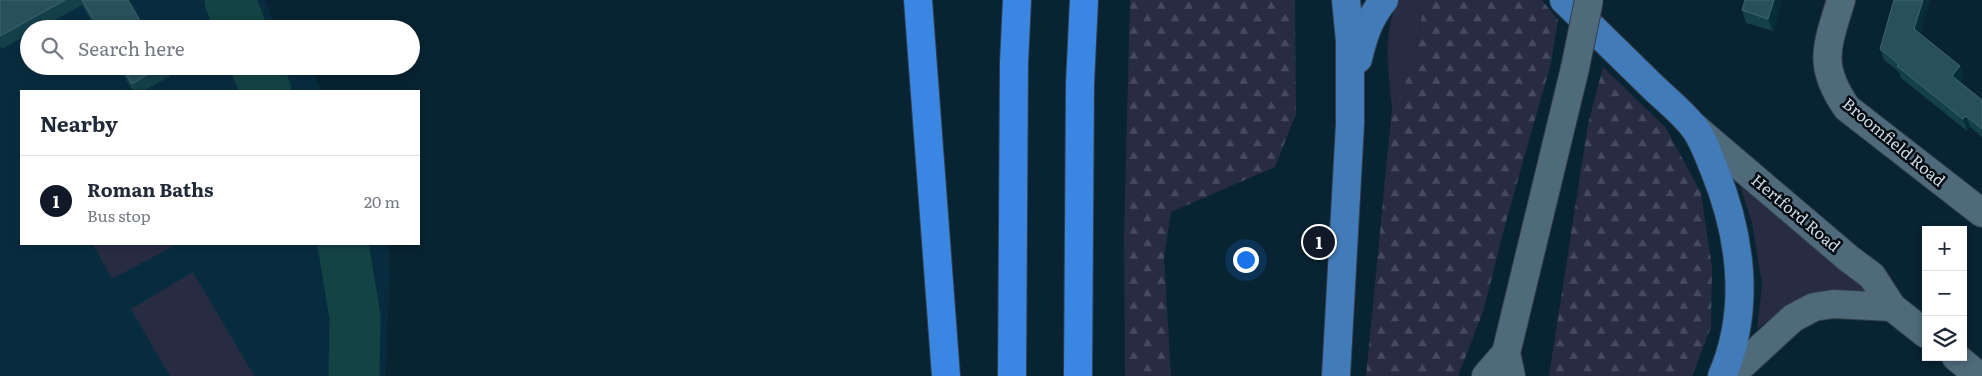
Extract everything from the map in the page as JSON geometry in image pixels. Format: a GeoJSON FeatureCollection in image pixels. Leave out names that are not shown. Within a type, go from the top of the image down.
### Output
{"type":"FeatureCollection","features":[{"type":"Feature","properties":{"kind":"highway"},"geometry":{"type":"LineString","coordinates":[[918,0],[946,376]]}},
{"type":"Feature","properties":{"kind":"highway"},"geometry":{"type":"LineString","coordinates":[[1012,376],[1014,63],[1017,0]]}},
{"type":"Feature","properties":{"kind":"highway"},"geometry":{"type":"LineString","coordinates":[[1078,376],[1080,84],[1084,0]]}},
{"type":"Feature","properties":{"kind":"main road"},"geometry":{"type":"LineString","coordinates":[[1336,376],[1347,196],[1351,87],[1350,41],[1346,0]]}},
{"type":"Feature","properties":{"kind":"main road"},"geometry":{"type":"LineString","coordinates":[[1351,87],[1363,35],[1384,0]]}},
{"type":"Feature","properties":{"kind":"main road"},"geometry":{"type":"LineString","coordinates":[[1564,0],[1693,126],[1720,184],[1737,247],[1740,276],[1737,328],[1731,355],[1722,376]]}},
{"type":"Feature","properties":{"kind":"street"},"geometry":{"type":"LineString","coordinates":[[1486,376],[1508,365],[1589,0]]}},
{"type":"Feature","properties":{"kind":"street","name":"Broomfield Road"},"geometry":{"type":"LineString","coordinates":[[1841,0],[1826,57],[1830,78],[1836,92],[1848,108],[1982,213]]}},
{"type":"Feature","properties":{"kind":"street","name":"Hertford Road"},"geometry":{"type":"LineString","coordinates":[[1693,126],[1848,258],[1872,276],[1892,307],[1922,331]]}},
{"type":"Feature","properties":{"kind":"street"},"geometry":{"type":"LineString","coordinates":[[1730,376],[1793,318],[1814,307],[1833,304],[1892,307]]}},
{"type":"Feature","properties":{"kind":"street"},"geometry":{"type":"LineString","coordinates":[[1961,361],[1980,376]]}},
{"type":"Feature","properties":{"kind":"shaded area"},"geometry":{"type":"Polygon","coordinates":[[[0,0],[265,0],[273,20],[20,20],[20,75],[314,75],[321,90],[20,90],[20,245],[389,245],[390,277],[385,376],[0,376],[0,0]]]}},
{"type":"Feature","properties":{"kind":"green space"},"geometry":{"type":"Polygon","coordinates":[[[1130,0],[1295,0],[1296,114],[1275,167],[1171,212],[1164,257],[1171,376],[1125,376],[1124,236],[1130,0]]]}},
{"type":"Feature","properties":{"kind":"green space"},"geometry":{"type":"Polygon","coordinates":[[[1399,0],[1433,0],[1422,15],[1413,67],[1392,108],[1388,67],[1388,39],[1393,12],[1399,0]]]}},
{"type":"Feature","properties":{"kind":"green space"},"geometry":{"type":"Polygon","coordinates":[[[1433,0],[1542,0],[1558,20],[1551,63],[1505,225],[1483,312],[1458,376],[1366,376],[1392,108],[1413,67],[1422,15],[1433,0]]]}},
{"type":"Feature","properties":{"kind":"green space"},"geometry":{"type":"Polygon","coordinates":[[[1603,67],[1666,128],[1701,193],[1712,267],[1711,327],[1692,376],[1549,376],[1588,124],[1603,67]]]}},
{"type":"Feature","properties":{"kind":"green space"},"geometry":{"type":"Polygon","coordinates":[[[1738,180],[1862,284],[1863,291],[1859,294],[1836,290],[1814,294],[1784,309],[1757,329],[1762,285],[1752,223],[1738,180]]]}},
{"type":"Feature","properties":{"kind":"green space"},"geometry":{"type":"Polygon","coordinates":[[[94,245],[175,245],[112,279],[94,245]]]}},
{"type":"Feature","properties":{"kind":"green space"},"geometry":{"type":"Polygon","coordinates":[[[193,272],[254,376],[170,376],[131,309],[193,272]]]}},
{"type":"Feature","properties":{"kind":"building"},"geometry":{"type":"Polygon","coordinates":[[[0,0],[65,0],[29,20],[20,20],[20,25],[0,36],[0,0]]]}},
{"type":"Feature","properties":{"kind":"building"},"geometry":{"type":"Polygon","coordinates":[[[82,0],[128,0],[140,20],[94,20],[82,0]]]}},
{"type":"Feature","properties":{"kind":"building"},"geometry":{"type":"Polygon","coordinates":[[[1745,0],[1774,0],[1768,19],[1742,10],[1745,0]]]}},
{"type":"Feature","properties":{"kind":"building"},"geometry":{"type":"Polygon","coordinates":[[[1894,0],[1923,0],[1914,29],[1960,66],[1952,76],[1982,100],[1982,129],[1966,116],[1963,119],[1897,66],[1899,64],[1880,49],[1894,0]]]}},
{"type":"Feature","properties":{"kind":"building"},"geometry":{"type":"Polygon","coordinates":[[[126,75],[146,75],[132,84],[126,75]]]}},
{"type":"Feature","properties":{"kind":"waterway"},"geometry":{"type":"LineString","coordinates":[[230,0],[238,20]]}},
{"type":"Feature","properties":{"kind":"waterway"},"geometry":{"type":"LineString","coordinates":[[260,75],[266,90]]}},
{"type":"Feature","properties":{"kind":"waterway"},"geometry":{"type":"LineString","coordinates":[[343,245],[355,317],[354,376]]}},
{"type":"Feature","properties":{"kind":"place","name":"Roman Baths"},"geometry":{"type":"Point","coordinates":[1319,242]}}]}
